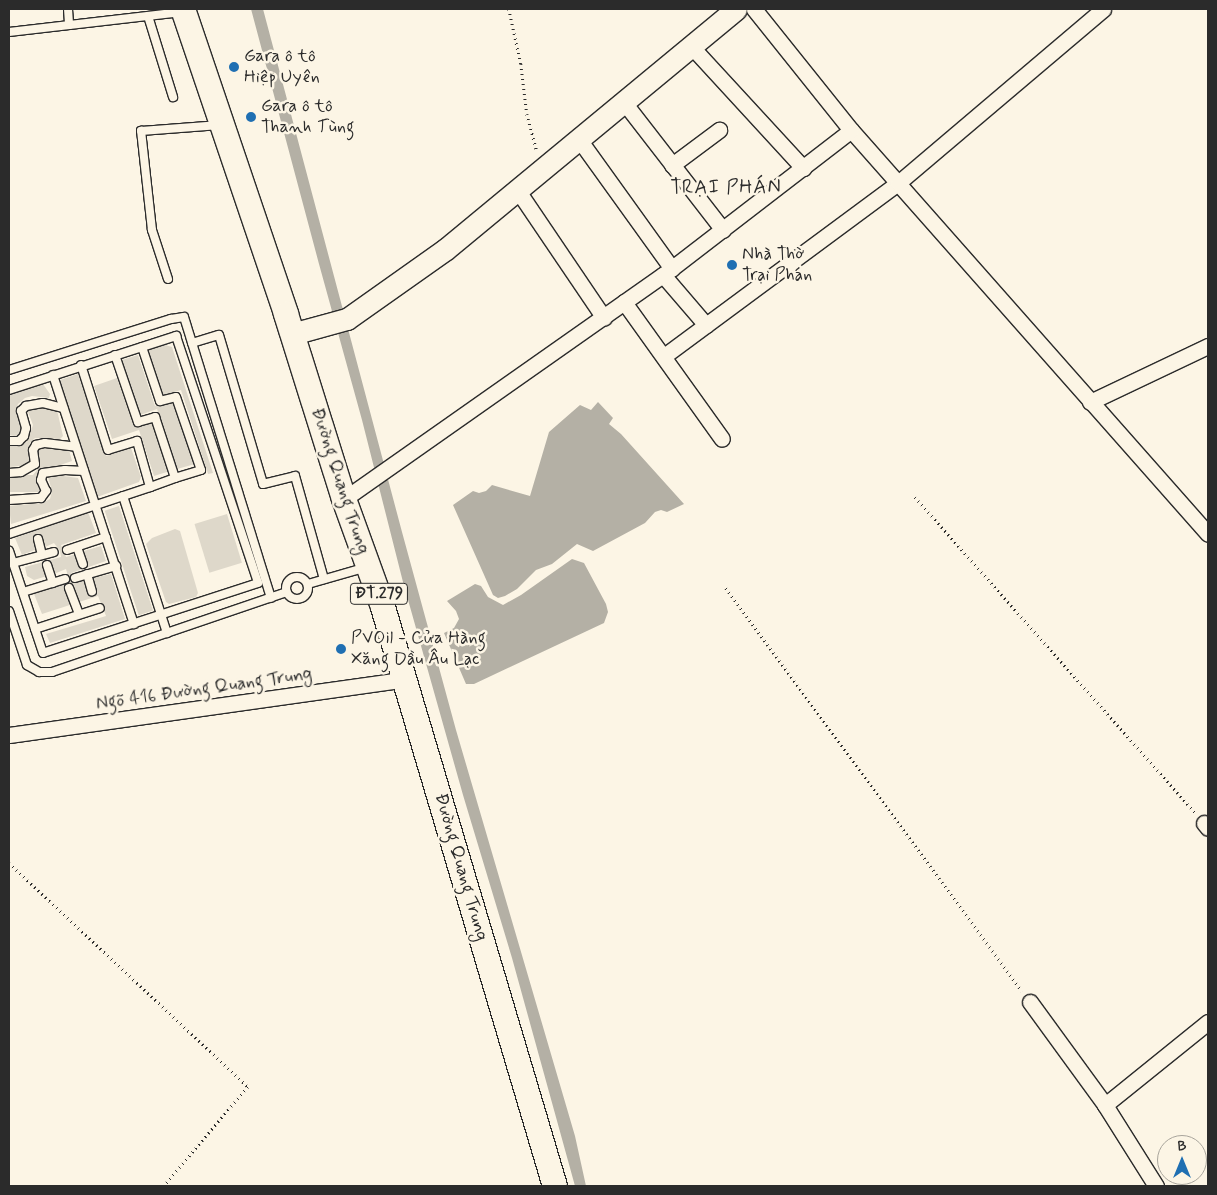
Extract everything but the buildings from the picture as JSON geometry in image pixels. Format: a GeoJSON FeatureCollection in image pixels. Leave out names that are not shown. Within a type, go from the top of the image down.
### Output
{"type":"FeatureCollection","features":[{"type":"Feature","properties":{"kind":"main road"},"geometry":{"type":"LineString","coordinates":[[292,334],[339,322],[446,249],[736,9]]}},
{"type":"Feature","properties":{"kind":"main road","name":"Đường Quang Trung"},"geometry":{"type":"LineString","coordinates":[[184,10],[405,679],[555,1186]]}},
{"type":"Feature","properties":{"kind":"street"},"geometry":{"type":"LineString","coordinates":[[754,9],[851,130],[1208,534]]}},
{"type":"Feature","properties":{"kind":"street"},"geometry":{"type":"LineString","coordinates":[[664,356],[898,183],[1103,9]]}},
{"type":"Feature","properties":{"kind":"street"},"geometry":{"type":"LineString","coordinates":[[691,46],[803,168]]}},
{"type":"Feature","properties":{"kind":"street"},"geometry":{"type":"LineString","coordinates":[[623,101],[723,230]]}},
{"type":"Feature","properties":{"kind":"street"},"geometry":{"type":"LineString","coordinates":[[672,165],[719,130]]}},
{"type":"Feature","properties":{"kind":"street"},"geometry":{"type":"LineString","coordinates":[[344,499],[668,272],[851,130]]}},
{"type":"Feature","properties":{"kind":"street"},"geometry":{"type":"LineString","coordinates":[[578,138],[706,326]]}},
{"type":"Feature","properties":{"kind":"street"},"geometry":{"type":"LineString","coordinates":[[518,191],[604,318]]}},
{"type":"Feature","properties":{"kind":"street"},"geometry":{"type":"LineString","coordinates":[[624,302],[722,439]]}},
{"type":"Feature","properties":{"kind":"street"},"geometry":{"type":"LineString","coordinates":[[1089,400],[1208,346]]}},
{"type":"Feature","properties":{"kind":"street","name":"Ngõ 416 Đường Quang Trung"},"geometry":{"type":"LineString","coordinates":[[9,735],[405,679]]}},
{"type":"Feature","properties":{"kind":"street"},"geometry":{"type":"LineString","coordinates":[[1030,1002],[1105,1105],[1156,1186]]}},
{"type":"Feature","properties":{"kind":"street"},"geometry":{"type":"LineString","coordinates":[[1105,1105],[1208,1023]]}},
{"type":"Feature","properties":{"kind":"lane"},"geometry":{"type":"LineString","coordinates":[[68,9],[68,25]]}},
{"type":"Feature","properties":{"kind":"lane"},"geometry":{"type":"LineString","coordinates":[[9,32],[184,10]]}},
{"type":"Feature","properties":{"kind":"lane"},"geometry":{"type":"LineString","coordinates":[[148,16],[173,97]]}},
{"type":"Feature","properties":{"kind":"lane"},"geometry":{"type":"LineString","coordinates":[[168,279],[152,230],[140,131],[222,125]]}},
{"type":"Feature","properties":{"kind":"lane"},"geometry":{"type":"LineString","coordinates":[[9,370],[184,317],[271,598]]}},
{"type":"Feature","properties":{"kind":"lane"},"geometry":{"type":"LineString","coordinates":[[192,344],[219,335],[263,484],[295,476],[324,580]]}},
{"type":"Feature","properties":{"kind":"lane"},"geometry":{"type":"LineString","coordinates":[[9,390],[176,336],[258,583],[43,653],[9,550]]}},
{"type":"Feature","properties":{"kind":"lane"},"geometry":{"type":"LineString","coordinates":[[9,534],[201,470],[176,397],[160,401],[142,347]]}},
{"type":"Feature","properties":{"kind":"lane"},"geometry":{"type":"LineString","coordinates":[[115,355],[138,422],[155,417],[175,478]]}},
{"type":"Feature","properties":{"kind":"lane"},"geometry":{"type":"LineString","coordinates":[[81,366],[108,450],[137,441],[150,487]]}},
{"type":"Feature","properties":{"kind":"lane"},"geometry":{"type":"LineString","coordinates":[[53,375],[134,624]]}},
{"type":"Feature","properties":{"kind":"lane"},"geometry":{"type":"LineString","coordinates":[[9,441],[19,440],[24,436],[26,428],[21,411],[26,406],[43,403],[63,408]]}},
{"type":"Feature","properties":{"kind":"lane"},"geometry":{"type":"LineString","coordinates":[[9,473],[21,472],[35,464],[33,450],[36,445],[45,443],[76,447]]}},
{"type":"Feature","properties":{"kind":"lane"},"geometry":{"type":"LineString","coordinates":[[9,500],[41,498],[46,491],[41,480],[43,473],[84,471]]}},
{"type":"Feature","properties":{"kind":"lane"},"geometry":{"type":"LineString","coordinates":[[123,496],[167,633]]}},
{"type":"Feature","properties":{"kind":"lane"},"geometry":{"type":"LineString","coordinates":[[67,550],[106,537]]}},
{"type":"Feature","properties":{"kind":"lane"},"geometry":{"type":"LineString","coordinates":[[38,539],[42,555]]}},
{"type":"Feature","properties":{"kind":"lane"},"geometry":{"type":"LineString","coordinates":[[77,547],[83,564]]}},
{"type":"Feature","properties":{"kind":"lane"},"geometry":{"type":"LineString","coordinates":[[13,563],[54,552]]}},
{"type":"Feature","properties":{"kind":"lane"},"geometry":{"type":"LineString","coordinates":[[47,565],[53,583]]}},
{"type":"Feature","properties":{"kind":"lane"},"geometry":{"type":"LineString","coordinates":[[75,578],[116,566]]}},
{"type":"Feature","properties":{"kind":"lane"},"geometry":{"type":"LineString","coordinates":[[308,584],[369,567]]}},
{"type":"Feature","properties":{"kind":"lane"},"geometry":{"type":"LineString","coordinates":[[87,574],[92,591]]}},
{"type":"Feature","properties":{"kind":"lane"},"geometry":{"type":"LineString","coordinates":[[293,578],[302,578],[308,584],[308,592],[302,599],[293,599],[287,592],[287,584],[293,578]]}},
{"type":"Feature","properties":{"kind":"lane"},"geometry":{"type":"LineString","coordinates":[[23,592],[65,579]]}},
{"type":"Feature","properties":{"kind":"lane"},"geometry":{"type":"LineString","coordinates":[[69,588],[78,614]]}},
{"type":"Feature","properties":{"kind":"lane"},"geometry":{"type":"LineString","coordinates":[[9,611],[27,665],[39,672],[52,672],[287,592]]}},
{"type":"Feature","properties":{"kind":"lane"},"geometry":{"type":"LineString","coordinates":[[202,602],[207,619]]}},
{"type":"Feature","properties":{"kind":"lane"},"geometry":{"type":"LineString","coordinates":[[34,629],[100,608]]}},
{"type":"Feature","properties":{"kind":"path"},"geometry":{"type":"LineString","coordinates":[[509,9],[522,64],[527,114],[542,169]]}},
{"type":"Feature","properties":{"kind":"path"},"geometry":{"type":"LineString","coordinates":[[915,497],[1206,826]]}},
{"type":"Feature","properties":{"kind":"path"},"geometry":{"type":"LineString","coordinates":[[726,588],[1030,1002]]}},
{"type":"Feature","properties":{"kind":"path"},"geometry":{"type":"LineString","coordinates":[[9,863],[248,1087],[164,1186]]}},
{"type":"Feature","properties":{"kind":"shaded area"},"geometry":{"type":"Polygon","coordinates":[[[251,9],[263,9],[456,730],[575,1136],[586,1186],[575,1186],[512,958],[463,795],[403,582],[362,420],[251,9]]]}},
{"type":"Feature","properties":{"kind":"shaded area"},"geometry":{"type":"Polygon","coordinates":[[[165,345],[172,347],[213,473],[208,474],[181,390],[161,396],[147,354],[151,348],[165,345]]]}},
{"type":"Feature","properties":{"kind":"shaded area"},"geometry":{"type":"Polygon","coordinates":[[[138,355],[155,406],[173,400],[195,464],[177,469],[157,409],[140,415],[122,360],[138,355]]]}},
{"type":"Feature","properties":{"kind":"shaded area"},"geometry":{"type":"Polygon","coordinates":[[[78,374],[106,456],[131,448],[141,477],[139,482],[97,497],[60,380],[78,374]]]}},
{"type":"Feature","properties":{"kind":"shaded area"},"geometry":{"type":"Polygon","coordinates":[[[117,378],[133,424],[152,418],[170,471],[154,476],[139,430],[112,439],[94,386],[117,378]]]}},
{"type":"Feature","properties":{"kind":"shaded area"},"geometry":{"type":"Polygon","coordinates":[[[43,384],[50,394],[49,398],[32,396],[25,398],[18,404],[16,411],[21,427],[20,433],[15,436],[9,435],[9,395],[43,384]]]}},
{"type":"Feature","properties":{"kind":"shaded area"},"geometry":{"type":"Polygon","coordinates":[[[598,402],[613,418],[609,424],[621,434],[684,504],[667,512],[661,510],[655,512],[645,523],[593,551],[577,544],[552,564],[536,570],[517,589],[498,598],[493,595],[453,505],[473,491],[479,493],[486,491],[492,485],[530,496],[549,432],[580,405],[591,410],[598,402]]]}},
{"type":"Feature","properties":{"kind":"shaded area"},"geometry":{"type":"Polygon","coordinates":[[[42,407],[57,410],[63,436],[60,439],[35,438],[30,443],[28,453],[31,460],[30,465],[9,467],[9,446],[27,442],[33,425],[28,412],[32,408],[42,407]]]}},
{"type":"Feature","properties":{"kind":"shaded area"},"geometry":{"type":"Polygon","coordinates":[[[42,446],[69,450],[72,461],[40,472],[36,481],[41,492],[9,492],[9,475],[33,475],[37,470],[40,463],[38,448],[42,446]]]}},
{"type":"Feature","properties":{"kind":"shaded area"},"geometry":{"type":"Polygon","coordinates":[[[56,475],[78,478],[86,501],[11,524],[9,506],[42,503],[50,499],[52,491],[48,477],[56,475]]]}},
{"type":"Feature","properties":{"kind":"shaded area"},"geometry":{"type":"Polygon","coordinates":[[[119,506],[153,611],[139,615],[105,511],[119,506]]]}},
{"type":"Feature","properties":{"kind":"shaded area"},"geometry":{"type":"Polygon","coordinates":[[[88,512],[96,533],[61,545],[66,557],[76,554],[86,563],[84,551],[101,546],[106,561],[71,573],[74,583],[84,580],[89,594],[96,591],[93,578],[111,574],[125,619],[50,643],[46,634],[106,616],[98,596],[79,602],[74,585],[66,588],[73,604],[42,614],[34,594],[69,580],[66,569],[54,574],[44,564],[47,576],[34,580],[27,576],[25,567],[61,557],[60,551],[54,543],[45,547],[41,535],[33,538],[37,549],[22,555],[15,538],[88,512]]]}},
{"type":"Feature","properties":{"kind":"shaded area"},"geometry":{"type":"Polygon","coordinates":[[[227,514],[242,563],[209,573],[194,524],[227,514]]]}},
{"type":"Feature","properties":{"kind":"shaded area"},"geometry":{"type":"Polygon","coordinates":[[[175,529],[180,531],[198,593],[196,597],[169,604],[166,602],[146,544],[152,538],[175,529]]]}},
{"type":"Feature","properties":{"kind":"shaded area"},"geometry":{"type":"Polygon","coordinates":[[[572,559],[584,563],[606,604],[608,612],[604,623],[474,684],[466,684],[444,633],[454,628],[459,619],[456,611],[447,601],[475,584],[481,586],[488,597],[503,605],[521,595],[572,559]]]}},
{"type":"Feature","properties":{"kind":"place","name":"Gara ô tô Hiệp Uyên"},"geometry":{"type":"Point","coordinates":[234,67]}},
{"type":"Feature","properties":{"kind":"place","name":"Gara ô tô Thanh Tùng"},"geometry":{"type":"Point","coordinates":[251,117]}},
{"type":"Feature","properties":{"kind":"place","name":"Nhà Thờ Trại Phán"},"geometry":{"type":"Point","coordinates":[732,265]}},
{"type":"Feature","properties":{"kind":"place","name":"PVOil - Cửa Hàng Xăng Dầu Âu Lạc"},"geometry":{"type":"Point","coordinates":[341,649]}},
{"type":"Feature","properties":{"kind":"district","name":"TRẠI PHÁN"},"geometry":{"type":"Point","coordinates":[726,187]}}]}
